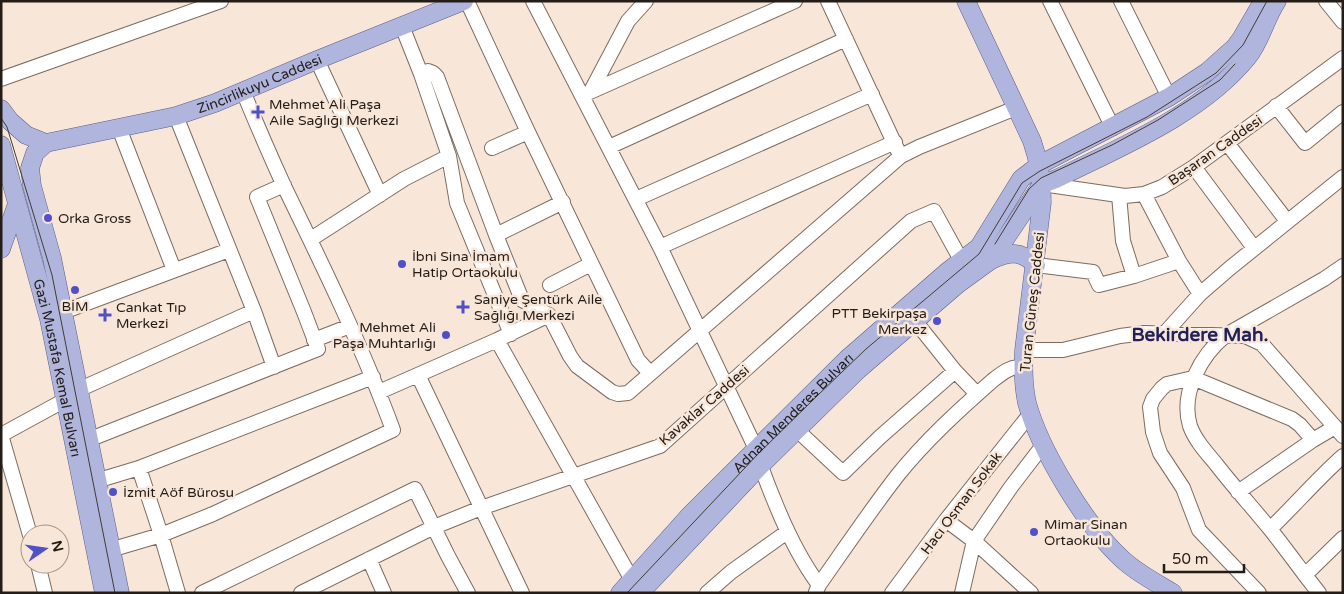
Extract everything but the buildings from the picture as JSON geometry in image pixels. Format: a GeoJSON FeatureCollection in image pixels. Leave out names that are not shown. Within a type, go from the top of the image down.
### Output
{"type":"FeatureCollection","features":[{"type":"Feature","properties":{"kind":"main road","name":"Turan Güneş Caddesi"},"geometry":{"type":"LineString","coordinates":[[966,1],[1032,141],[1042,184],[1036,265],[1023,358],[1024,386],[1030,413],[1044,444],[1085,514],[1108,544],[1135,570],[1172,593]]}},
{"type":"Feature","properties":{"kind":"main road","name":"Adnan Menderes Bulvarı"},"geometry":{"type":"LineString","coordinates":[[758,457],[847,359],[962,260],[985,253],[1021,179],[1039,165],[1113,128],[1169,97],[1207,72],[1241,40],[1263,1]]}},
{"type":"Feature","properties":{"kind":"main road"},"geometry":{"type":"LineString","coordinates":[[1042,184],[1143,136],[1227,80],[1248,57],[1277,1]]}},
{"type":"Feature","properties":{"kind":"main road","name":"Zincirlikuyu Caddesi"},"geometry":{"type":"LineString","coordinates":[[46,143],[176,116],[215,103],[458,3]]}},
{"type":"Feature","properties":{"kind":"main road"},"geometry":{"type":"LineString","coordinates":[[1,109],[10,121],[26,135],[46,143]]}},
{"type":"Feature","properties":{"kind":"main road","name":"Gazi Mustafa Kemal Bulvarı"},"geometry":{"type":"LineString","coordinates":[[46,143],[35,153],[30,168],[32,186],[52,258],[63,312],[72,395],[104,593]]}},
{"type":"Feature","properties":{"kind":"main road","name":"Gazi Mustafa Kemal Bulvarı"},"geometry":{"type":"LineString","coordinates":[[1,145],[49,319],[88,440],[120,593]]}},
{"type":"Feature","properties":{"kind":"main road","name":"Adnan Menderes Bulvarı"},"geometry":{"type":"LineString","coordinates":[[631,589],[689,516],[758,457],[797,430],[858,370],[958,284],[1042,184]]}},
{"type":"Feature","properties":{"kind":"main road"},"geometry":{"type":"LineString","coordinates":[[3,246],[17,204]]}},
{"type":"Feature","properties":{"kind":"main road"},"geometry":{"type":"LineString","coordinates":[[3,246],[41,219]]}},
{"type":"Feature","properties":{"kind":"main road"},"geometry":{"type":"LineString","coordinates":[[985,253],[1002,255],[1022,254],[1036,265]]}},
{"type":"Feature","properties":{"kind":"street"},"geometry":{"type":"LineString","coordinates":[[1,79],[221,1]]}},
{"type":"Feature","properties":{"kind":"street"},"geometry":{"type":"LineString","coordinates":[[533,1],[587,93],[609,147],[660,247],[726,385],[758,457],[787,532],[817,589],[898,476],[928,442],[977,394],[1007,370],[1016,367],[1023,358],[1131,334],[1226,335],[1251,338],[1262,344],[1339,431],[1313,440],[1238,492]]}},
{"type":"Feature","properties":{"kind":"street"},"geometry":{"type":"LineString","coordinates":[[587,93],[628,21],[646,1]]}},
{"type":"Feature","properties":{"kind":"street"},"geometry":{"type":"LineString","coordinates":[[587,93],[772,6],[795,1]]}},
{"type":"Feature","properties":{"kind":"street"},"geometry":{"type":"LineString","coordinates":[[828,1],[901,156]]}},
{"type":"Feature","properties":{"kind":"street"},"geometry":{"type":"LineString","coordinates":[[1050,1],[1113,128]]}},
{"type":"Feature","properties":{"kind":"street"},"geometry":{"type":"LineString","coordinates":[[1326,1],[1343,22]]}},
{"type":"Feature","properties":{"kind":"street"},"geometry":{"type":"LineString","coordinates":[[1123,2],[1169,97]]}},
{"type":"Feature","properties":{"kind":"street"},"geometry":{"type":"LineString","coordinates":[[458,3],[528,132],[638,360],[650,373]]}},
{"type":"Feature","properties":{"kind":"street"},"geometry":{"type":"LineString","coordinates":[[402,26],[421,74],[449,156],[458,202],[511,334]]}},
{"type":"Feature","properties":{"kind":"street"},"geometry":{"type":"LineString","coordinates":[[609,147],[846,39]]}},
{"type":"Feature","properties":{"kind":"street","name":"Başaran Caddesi"},"geometry":{"type":"LineString","coordinates":[[1042,184],[1134,196],[1162,187],[1194,167],[1343,58]]}},
{"type":"Feature","properties":{"kind":"street"},"geometry":{"type":"LineString","coordinates":[[317,60],[380,194]]}},
{"type":"Feature","properties":{"kind":"street"},"geometry":{"type":"LineString","coordinates":[[421,74],[428,71],[433,72],[437,77],[522,300],[549,315],[577,366],[612,392],[618,394],[628,394],[901,156],[1016,108]]}},
{"type":"Feature","properties":{"kind":"street"},"geometry":{"type":"LineString","coordinates":[[110,550],[161,535],[212,514],[393,430],[373,377],[311,239],[284,185],[243,91]]}},
{"type":"Feature","properties":{"kind":"street"},"geometry":{"type":"LineString","coordinates":[[636,199],[872,94]]}},
{"type":"Feature","properties":{"kind":"street"},"geometry":{"type":"LineString","coordinates":[[1276,106],[1305,143],[1343,112]]}},
{"type":"Feature","properties":{"kind":"street"},"geometry":{"type":"LineString","coordinates":[[176,116],[254,311],[274,367]]}},
{"type":"Feature","properties":{"kind":"street"},"geometry":{"type":"LineString","coordinates":[[119,128],[174,270]]}},
{"type":"Feature","properties":{"kind":"street"},"geometry":{"type":"LineString","coordinates":[[492,148],[528,132]]}},
{"type":"Feature","properties":{"kind":"street"},"geometry":{"type":"LineString","coordinates":[[660,247],[894,142]]}},
{"type":"Feature","properties":{"kind":"street"},"geometry":{"type":"LineString","coordinates":[[1227,143],[1287,221]]}},
{"type":"Feature","properties":{"kind":"street"},"geometry":{"type":"LineString","coordinates":[[311,239],[404,179],[449,156]]}},
{"type":"Feature","properties":{"kind":"street"},"geometry":{"type":"LineString","coordinates":[[1194,167],[1254,248]]}},
{"type":"Feature","properties":{"kind":"street"},"geometry":{"type":"LineString","coordinates":[[1164,334],[1200,294],[1343,177]]}},
{"type":"Feature","properties":{"kind":"street"},"geometry":{"type":"LineString","coordinates":[[88,440],[318,349],[258,198],[284,185]]}},
{"type":"Feature","properties":{"kind":"street"},"geometry":{"type":"LineString","coordinates":[[1144,194],[1179,261],[1200,294]]}},
{"type":"Feature","properties":{"kind":"street"},"geometry":{"type":"LineString","coordinates":[[1118,195],[1123,240],[1134,276]]}},
{"type":"Feature","properties":{"kind":"street"},"geometry":{"type":"LineString","coordinates":[[496,235],[563,202]]}},
{"type":"Feature","properties":{"kind":"street","name":"Kavaklar Caddesi"},"geometry":{"type":"LineString","coordinates":[[304,592],[434,527],[481,508],[660,446],[911,221],[934,211],[962,260]]}},
{"type":"Feature","properties":{"kind":"street"},"geometry":{"type":"LineString","coordinates":[[63,312],[229,250]]}},
{"type":"Feature","properties":{"kind":"street"},"geometry":{"type":"LineString","coordinates":[[1036,265],[1094,272],[1099,285],[1179,261]]}},
{"type":"Feature","properties":{"kind":"street"},"geometry":{"type":"LineString","coordinates":[[550,285],[591,264]]}},
{"type":"Feature","properties":{"kind":"street"},"geometry":{"type":"LineString","coordinates":[[1319,593],[1270,529],[1203,448],[1190,427],[1188,406],[1192,378],[1216,343],[1226,335],[1324,279],[1343,266]]}},
{"type":"Feature","properties":{"kind":"street"},"geometry":{"type":"LineString","coordinates":[[27,524],[1,435],[72,395],[254,311]]}},
{"type":"Feature","properties":{"kind":"street"},"geometry":{"type":"LineString","coordinates":[[379,392],[511,334],[549,315]]}},
{"type":"Feature","properties":{"kind":"street"},"geometry":{"type":"LineString","coordinates":[[915,321],[955,371],[977,394]]}},
{"type":"Feature","properties":{"kind":"street"},"geometry":{"type":"LineString","coordinates":[[314,340],[350,326]]}},
{"type":"Feature","properties":{"kind":"street"},"geometry":{"type":"LineString","coordinates":[[497,340],[631,589]]}},
{"type":"Feature","properties":{"kind":"street"},"geometry":{"type":"LineString","coordinates":[[797,430],[842,473],[955,371]]}},
{"type":"Feature","properties":{"kind":"street"},"geometry":{"type":"LineString","coordinates":[[418,375],[522,593]]}},
{"type":"Feature","properties":{"kind":"street"},"geometry":{"type":"LineString","coordinates":[[96,481],[139,468],[373,377]]}},
{"type":"Feature","properties":{"kind":"street"},"geometry":{"type":"LineString","coordinates":[[1259,593],[1199,530],[1186,495],[1160,452],[1153,432],[1150,407],[1158,393],[1167,384],[1192,378],[1292,419],[1313,440]]}},
{"type":"Feature","properties":{"kind":"street","name":"Hacı Osman Sokak"},"geometry":{"type":"LineString","coordinates":[[892,593],[946,520],[1030,413]]}},
{"type":"Feature","properties":{"kind":"street"},"geometry":{"type":"LineString","coordinates":[[962,593],[974,541],[1011,487],[1044,444]]}},
{"type":"Feature","properties":{"kind":"street"},"geometry":{"type":"LineString","coordinates":[[1270,529],[1343,456]]}},
{"type":"Feature","properties":{"kind":"street"},"geometry":{"type":"LineString","coordinates":[[139,468],[178,593]]}},
{"type":"Feature","properties":{"kind":"street"},"geometry":{"type":"LineString","coordinates":[[202,593],[416,489],[468,593]]}},
{"type":"Feature","properties":{"kind":"street"},"geometry":{"type":"LineString","coordinates":[[946,520],[974,541],[1031,593]]}},
{"type":"Feature","properties":{"kind":"street"},"geometry":{"type":"LineString","coordinates":[[707,593],[732,572],[787,532]]}},
{"type":"Feature","properties":{"kind":"street"},"geometry":{"type":"LineString","coordinates":[[1305,575],[1343,538]]}},
{"type":"Feature","properties":{"kind":"street"},"geometry":{"type":"LineString","coordinates":[[368,559],[384,593]]}},
{"type":"Feature","properties":{"kind":"street"},"geometry":{"type":"LineString","coordinates":[[40,574],[45,593]]}},
{"type":"Feature","properties":{"kind":"tram line"},"geometry":{"type":"LineString","coordinates":[[627,593],[758,454],[818,395],[866,349],[979,254],[1022,183],[1040,171],[1147,117],[1216,73],[1243,45],[1267,1]]}},
{"type":"Feature","properties":{"kind":"tram line"},"geometry":{"type":"LineString","coordinates":[[995,244],[1029,189],[1041,178],[1112,145],[1158,120],[1220,80],[1235,64]]}},
{"type":"Feature","properties":{"kind":"tram line"},"geometry":{"type":"LineString","coordinates":[[1,118],[7,127],[52,275],[115,593]]}},
{"type":"Feature","properties":{"kind":"place","name":"Mehmet Ali Paşa Aile Sağlığı Merkezi"},"geometry":{"type":"Point","coordinates":[258,112]}},
{"type":"Feature","properties":{"kind":"place","name":"Orka Gross"},"geometry":{"type":"Point","coordinates":[48,218]}},
{"type":"Feature","properties":{"kind":"place","name":"İbni Sina İmam Hatip Ortaokulu"},"geometry":{"type":"Point","coordinates":[402,264]}},
{"type":"Feature","properties":{"kind":"place","name":"BİM"},"geometry":{"type":"Point","coordinates":[75,290]}},
{"type":"Feature","properties":{"kind":"place","name":"Saniye Şentürk Aile Sağlığı Merkezi"},"geometry":{"type":"Point","coordinates":[463,307]}},
{"type":"Feature","properties":{"kind":"place","name":"Cankat Tıp Merkezi"},"geometry":{"type":"Point","coordinates":[105,315]}},
{"type":"Feature","properties":{"kind":"place","name":"PTT Bekirpaşa Merkez"},"geometry":{"type":"Point","coordinates":[937,321]}},
{"type":"Feature","properties":{"kind":"place","name":"Mehmet Ali Paşa Muhtarlığı"},"geometry":{"type":"Point","coordinates":[446,335]}},
{"type":"Feature","properties":{"kind":"place","name":"İzmit Aöf Bürosu"},"geometry":{"type":"Point","coordinates":[113,492]}},
{"type":"Feature","properties":{"kind":"place","name":"Mimar Sinan Ortaokulu"},"geometry":{"type":"Point","coordinates":[1034,532]}},
{"type":"Feature","properties":{"kind":"district","name":"Bekirdere Mah."},"geometry":{"type":"Point","coordinates":[1200,334]}}]}
